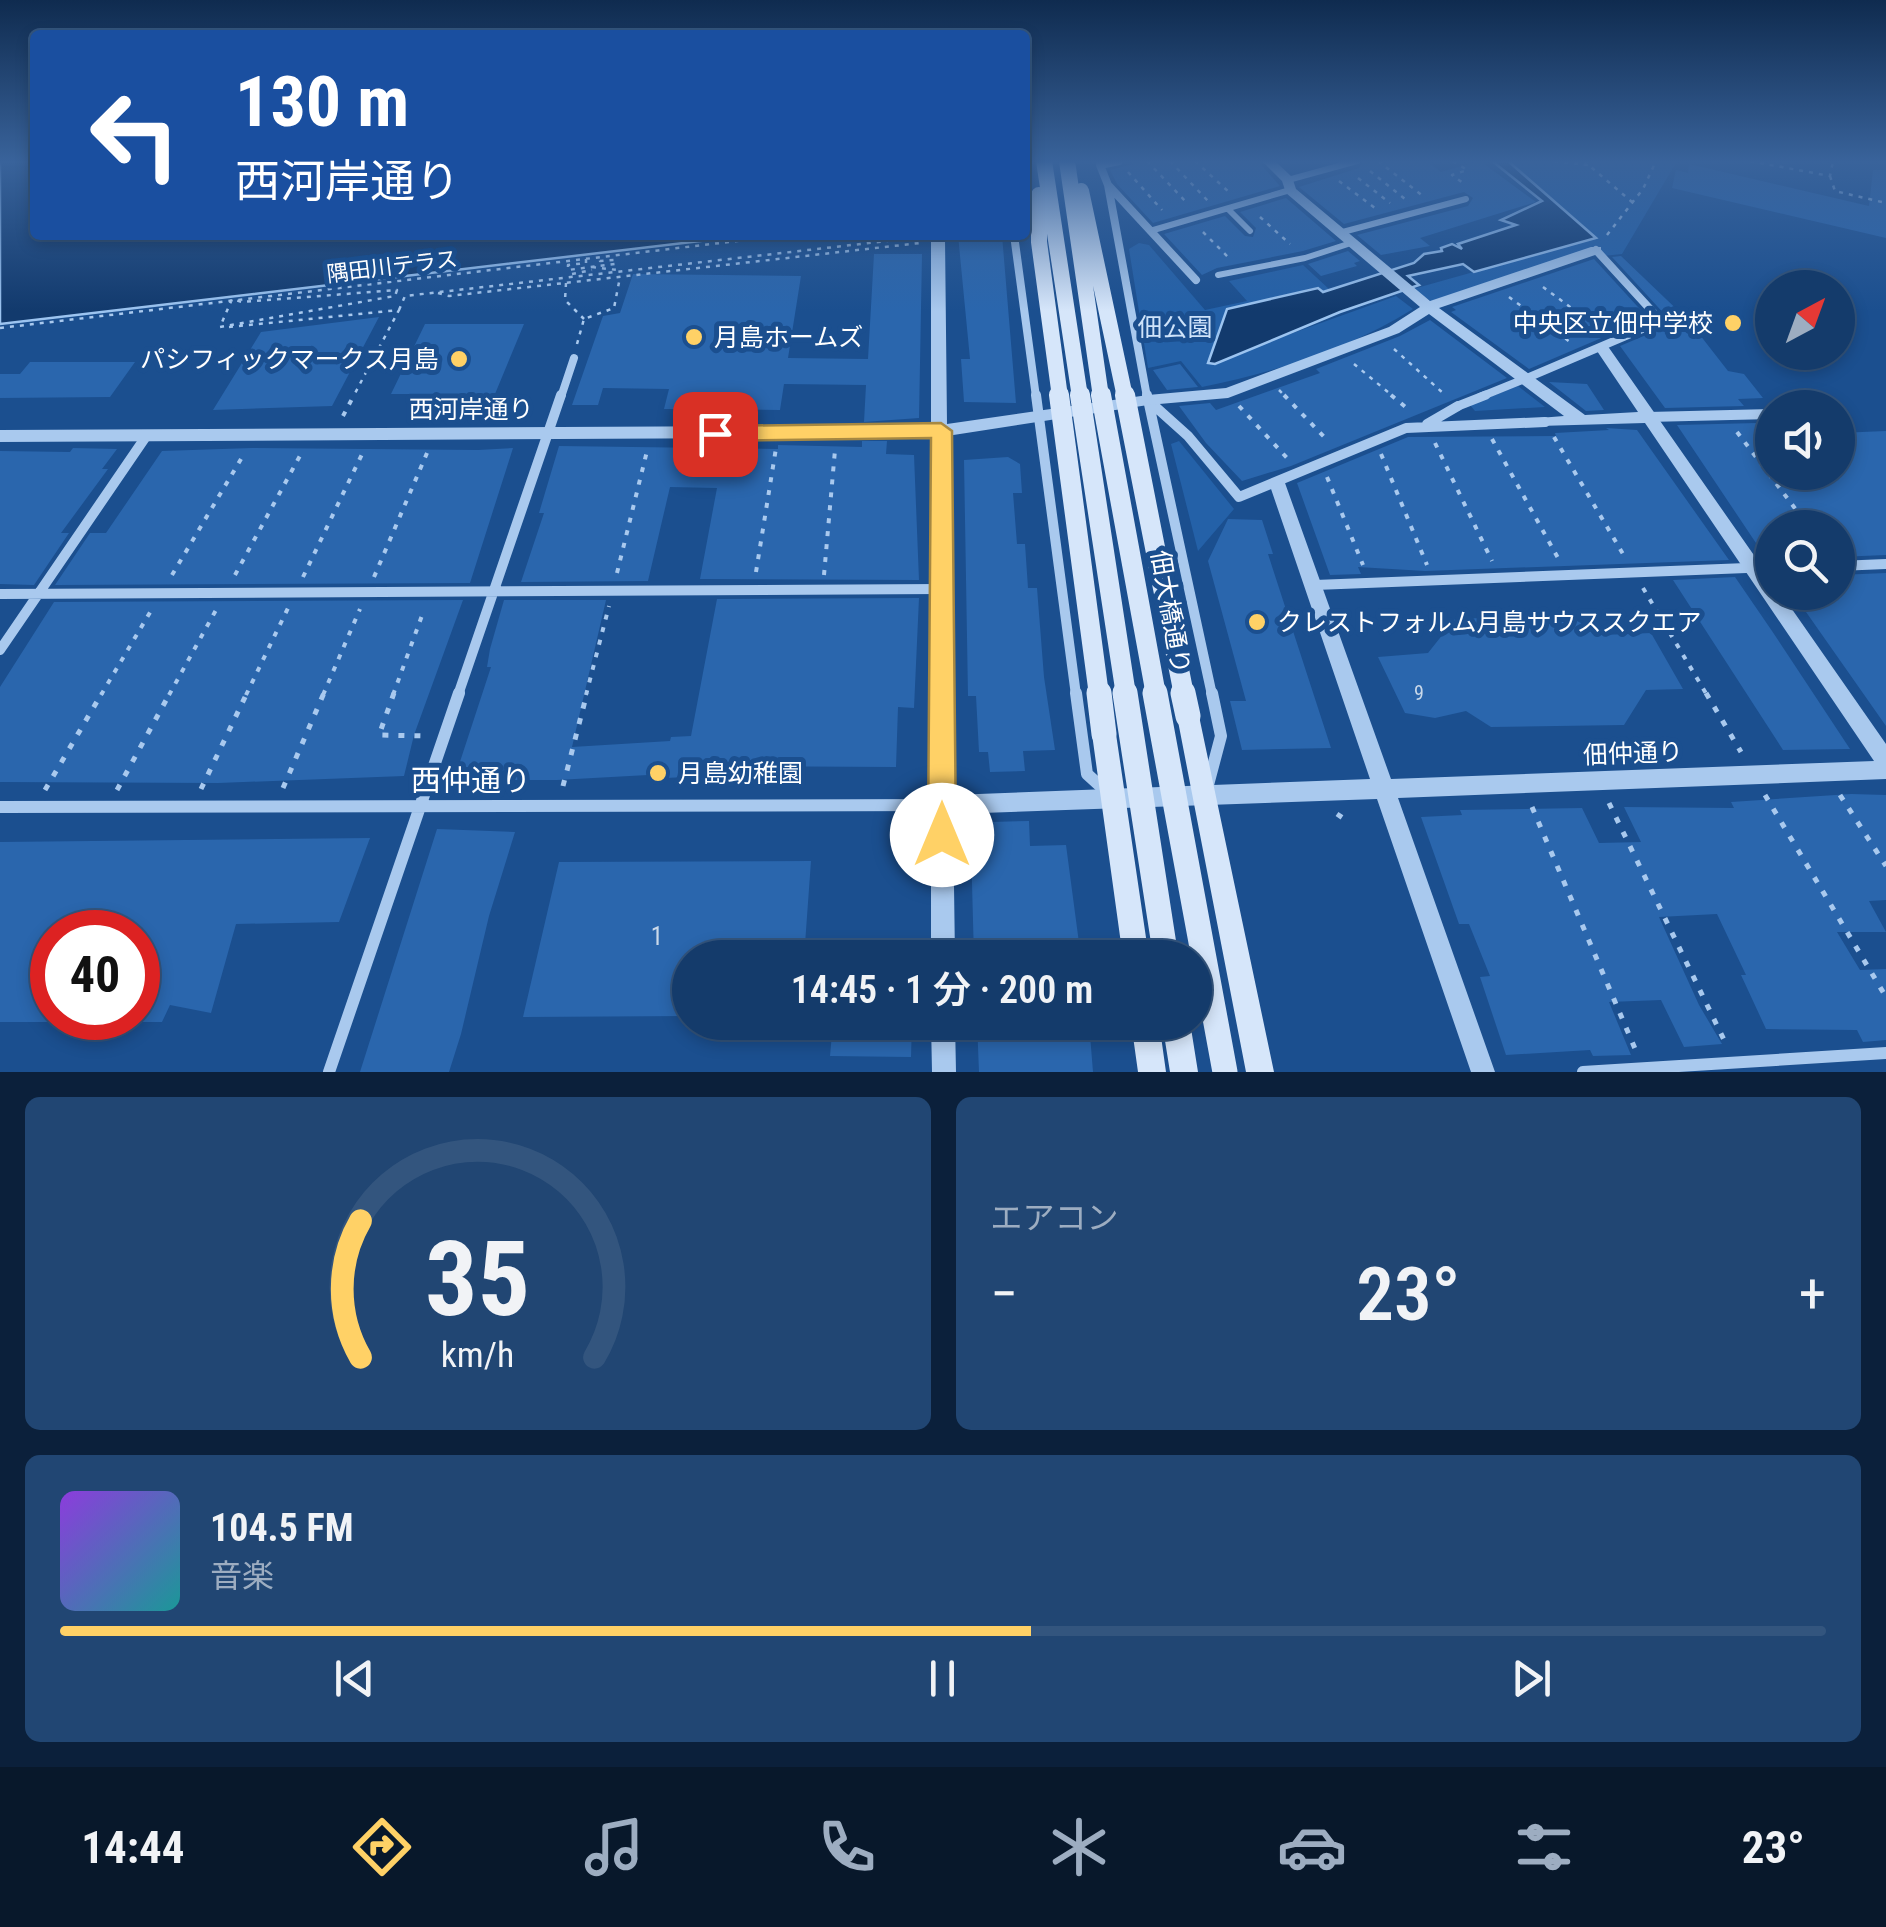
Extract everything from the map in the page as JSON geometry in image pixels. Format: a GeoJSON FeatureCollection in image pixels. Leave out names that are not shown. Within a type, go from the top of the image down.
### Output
{"type":"FeatureCollection","features":[{"type":"Feature","properties":{"kind":"main road"},"geometry":{"type":"LineString","coordinates":[[1041,211],[1040,242],[1134,940]]}},
{"type":"Feature","properties":{"kind":"main road"},"geometry":{"type":"LineString","coordinates":[[1050,211],[1163,940]]}},
{"type":"Feature","properties":{"kind":"main road","name":"佃大橋通り"},"geometry":{"type":"LineString","coordinates":[[1076,211],[1094,352],[1224,1072]]}},
{"type":"Feature","properties":{"kind":"main road"},"geometry":{"type":"LineString","coordinates":[[1085,211],[1095,244],[1260,1072]]}},
{"type":"Feature","properties":{"kind":"main road"},"geometry":{"type":"LineString","coordinates":[[1148,1040],[1152,1072]]}},
{"type":"Feature","properties":{"kind":"main road"},"geometry":{"type":"LineString","coordinates":[[1179,1040],[1184,1072]]}},
{"type":"Feature","properties":{"kind":"street"},"geometry":{"type":"LineString","coordinates":[[1113,211],[1148,400],[1221,736],[1205,796]]}},
{"type":"Feature","properties":{"kind":"street"},"geometry":{"type":"LineString","coordinates":[[1131,211],[1196,280]]}},
{"type":"Feature","properties":{"kind":"street"},"geometry":{"type":"LineString","coordinates":[[1316,211],[1410,293],[1581,420]]}},
{"type":"Feature","properties":{"kind":"street"},"geometry":{"type":"LineString","coordinates":[[936,240],[941,431],[943,940]]}},
{"type":"Feature","properties":{"kind":"street"},"geometry":{"type":"LineString","coordinates":[[1015,240],[1042,416],[1086,774],[1114,798]]}},
{"type":"Feature","properties":{"kind":"street"},"geometry":{"type":"LineString","coordinates":[[1148,400],[1188,436],[1239,497],[1426,424],[1458,406],[1661,321],[1596,250]]}},
{"type":"Feature","properties":{"kind":"street","name":"西河岸通り"},"geometry":{"type":"LineString","coordinates":[[0,436],[941,431],[1148,400],[1228,394],[1380,336],[1432,306],[1596,250]]}},
{"type":"Feature","properties":{"kind":"street"},"geometry":{"type":"LineString","coordinates":[[1601,347],[1886,761]]}},
{"type":"Feature","properties":{"kind":"street"},"geometry":{"type":"LineString","coordinates":[[328,1072],[544,434],[574,358]]}},
{"type":"Feature","properties":{"kind":"street"},"geometry":{"type":"LineString","coordinates":[[1426,424],[1755,414]]}},
{"type":"Feature","properties":{"kind":"street"},"geometry":{"type":"LineString","coordinates":[[0,650],[146,436]]}},
{"type":"Feature","properties":{"kind":"street"},"geometry":{"type":"LineString","coordinates":[[1277,482],[1483,1072]]}},
{"type":"Feature","properties":{"kind":"street"},"geometry":{"type":"LineString","coordinates":[[1855,565],[1886,564]]}},
{"type":"Feature","properties":{"kind":"street"},"geometry":{"type":"LineString","coordinates":[[1315,585],[1755,568]]}},
{"type":"Feature","properties":{"kind":"street"},"geometry":{"type":"LineString","coordinates":[[0,594],[941,589]]}},
{"type":"Feature","properties":{"kind":"street","name":"佃仲通り"},"geometry":{"type":"LineString","coordinates":[[942,804],[1886,770]]}},
{"type":"Feature","properties":{"kind":"street","name":"西仲通り"},"geometry":{"type":"LineString","coordinates":[[0,807],[942,804]]}},
{"type":"Feature","properties":{"kind":"street"},"geometry":{"type":"LineString","coordinates":[[943,1040],[944,1072]]}},
{"type":"Feature","properties":{"kind":"street"},"geometry":{"type":"LineString","coordinates":[[1584,1072],[1886,1054]]}},
{"type":"Feature","properties":{"kind":"lane"},"geometry":{"type":"LineString","coordinates":[[1150,231],[1221,211]]}},
{"type":"Feature","properties":{"kind":"lane"},"geometry":{"type":"LineString","coordinates":[[1230,211],[1250,231]]}},
{"type":"Feature","properties":{"kind":"lane"},"geometry":{"type":"LineString","coordinates":[[1338,233],[1424,211]]}},
{"type":"Feature","properties":{"kind":"lane"},"geometry":{"type":"LineString","coordinates":[[1218,275],[1304,258],[1351,243]]}},
{"type":"Feature","properties":{"kind":"path"},"geometry":{"type":"LineString","coordinates":[[1163,211],[1175,224]]}},
{"type":"Feature","properties":{"kind":"path"},"geometry":{"type":"LineString","coordinates":[[1195,211],[1201,218]]}},
{"type":"Feature","properties":{"kind":"path"},"geometry":{"type":"LineString","coordinates":[[1251,211],[1304,258]]}},
{"type":"Feature","properties":{"kind":"path"},"geometry":{"type":"LineString","coordinates":[[1379,211],[1391,220]]}},
{"type":"Feature","properties":{"kind":"path"},"geometry":{"type":"LineString","coordinates":[[1400,211],[1406,216]]}},
{"type":"Feature","properties":{"kind":"path"},"geometry":{"type":"LineString","coordinates":[[1596,250],[1625,211]]}},
{"type":"Feature","properties":{"kind":"path"},"geometry":{"type":"LineString","coordinates":[[1192,220],[1242,271]]}},
{"type":"Feature","properties":{"kind":"path","name":"隅田川テラス"},"geometry":{"type":"LineString","coordinates":[[0,328],[745,240]]}},
{"type":"Feature","properties":{"kind":"path"},"geometry":{"type":"LineString","coordinates":[[340,423],[405,296],[875,240]]}},
{"type":"Feature","properties":{"kind":"path"},"geometry":{"type":"LineString","coordinates":[[620,273],[919,240]]}},
{"type":"Feature","properties":{"kind":"path"},"geometry":{"type":"LineString","coordinates":[[434,292],[449,296],[554,283],[592,268],[615,264],[615,260],[600,261],[600,257]]}},
{"type":"Feature","properties":{"kind":"path"},"geometry":{"type":"LineString","coordinates":[[584,319],[614,308],[620,273],[617,268],[568,270],[568,265],[586,264],[586,258]]}},
{"type":"Feature","properties":{"kind":"path"},"geometry":{"type":"LineString","coordinates":[[632,273],[642,268]]}},
{"type":"Feature","properties":{"kind":"path"},"geometry":{"type":"LineString","coordinates":[[1525,274],[1601,347]]}},
{"type":"Feature","properties":{"kind":"path"},"geometry":{"type":"LineString","coordinates":[[567,279],[564,300],[584,319]]}},
{"type":"Feature","properties":{"kind":"path"},"geometry":{"type":"LineString","coordinates":[[544,280],[554,283]]}},
{"type":"Feature","properties":{"kind":"path"},"geometry":{"type":"LineString","coordinates":[[1493,285],[1601,347]]}},
{"type":"Feature","properties":{"kind":"path"},"geometry":{"type":"LineString","coordinates":[[397,290],[396,296],[220,327],[232,299],[242,302],[397,290]]}},
{"type":"Feature","properties":{"kind":"path"},"geometry":{"type":"LineString","coordinates":[[220,327],[258,328],[399,310]]}},
{"type":"Feature","properties":{"kind":"path"},"geometry":{"type":"LineString","coordinates":[[574,358],[584,319]]}},
{"type":"Feature","properties":{"kind":"path"},"geometry":{"type":"LineString","coordinates":[[1380,336],[1458,406]]}},
{"type":"Feature","properties":{"kind":"path"},"geometry":{"type":"LineString","coordinates":[[1339,350],[1426,424],[1500,578]]}},
{"type":"Feature","properties":{"kind":"path"},"geometry":{"type":"LineString","coordinates":[[1268,379],[1342,455]]}},
{"type":"Feature","properties":{"kind":"path"},"geometry":{"type":"LineString","coordinates":[[1228,394],[1300,472]]}},
{"type":"Feature","properties":{"kind":"path"},"geometry":{"type":"LineString","coordinates":[[1724,415],[1796,510]]}},
{"type":"Feature","properties":{"kind":"path"},"geometry":{"type":"LineString","coordinates":[[1483,422],[1567,575]]}},
{"type":"Feature","properties":{"kind":"path"},"geometry":{"type":"LineString","coordinates":[[1545,422],[1886,997]]}},
{"type":"Feature","properties":{"kind":"path"},"geometry":{"type":"LineString","coordinates":[[823,589],[837,433]]}},
{"type":"Feature","properties":{"kind":"path"},"geometry":{"type":"LineString","coordinates":[[275,806],[435,434]]}},
{"type":"Feature","properties":{"kind":"path"},"geometry":{"type":"LineString","coordinates":[[559,806],[652,434]]}},
{"type":"Feature","properties":{"kind":"path"},"geometry":{"type":"LineString","coordinates":[[753,590],[779,434]]}},
{"type":"Feature","properties":{"kind":"path"},"geometry":{"type":"LineString","coordinates":[[35,807],[254,435]]}},
{"type":"Feature","properties":{"kind":"path"},"geometry":{"type":"LineString","coordinates":[[108,807],[312,435]]}},
{"type":"Feature","properties":{"kind":"path"},"geometry":{"type":"LineString","coordinates":[[192,806],[372,435]]}},
{"type":"Feature","properties":{"kind":"path"},"geometry":{"type":"LineString","coordinates":[[1375,441],[1433,580]]}},
{"type":"Feature","properties":{"kind":"path"},"geometry":{"type":"LineString","coordinates":[[1321,463],[1370,583]]}},
{"type":"Feature","properties":{"kind":"path"},"geometry":{"type":"LineString","coordinates":[[430,591],[379,735],[442,737]]}},
{"type":"Feature","properties":{"kind":"path"},"geometry":{"type":"LineString","coordinates":[[1827,772],[1886,866]]}},
{"type":"Feature","properties":{"kind":"path"},"geometry":{"type":"LineString","coordinates":[[1598,782],[1738,1064]]}},
{"type":"Feature","properties":{"kind":"path"},"geometry":{"type":"LineString","coordinates":[[1521,784],[1643,1069]]}},
{"type":"Feature","properties":{"kind":"path"},"geometry":{"type":"LineString","coordinates":[[1327,814],[1339,814],[1349,822]]}},
{"type":"Feature","properties":{"kind":"green space"},"geometry":{"type":"Polygon","coordinates":[[[1565,211],[1647,211],[1622,254],[1603,256],[1595,248],[1432,302],[1413,289],[1595,238],[1565,211]]]}},
{"type":"Feature","properties":{"kind":"green space","name":"佃公園"},"geometry":{"type":"Polygon","coordinates":[[[1139,243],[1149,245],[1205,310],[1247,301],[1229,281],[1303,265],[1329,289],[1323,291],[1318,287],[1227,309],[1209,363],[1396,296],[1413,309],[1363,336],[1311,357],[1202,387],[1181,361],[1148,368],[1129,249],[1139,243]]]}},
{"type":"Feature","properties":{"kind":"green space"},"geometry":{"type":"Polygon","coordinates":[[[1518,386],[1545,407],[1475,411],[1470,405],[1518,386]]]}},
{"type":"Feature","properties":{"kind":"green space"},"geometry":{"type":"Polygon","coordinates":[[[1179,441],[1234,509],[1198,551],[1171,444],[1179,441]]]}},
{"type":"Feature","properties":{"kind":"shaded area"},"geometry":{"type":"Polygon","coordinates":[[[0,211],[30,211],[30,240],[709,240],[0,324],[0,211]]]}},
{"type":"Feature","properties":{"kind":"shaded area"},"geometry":{"type":"Polygon","coordinates":[[[1520,211],[1565,211],[1596,238],[1474,272],[1463,264],[1408,276],[1419,285],[1340,312],[1215,364],[1208,363],[1227,309],[1318,288],[1323,292],[1414,263],[1424,254],[1442,251],[1441,248],[1452,244],[1462,249],[1458,244],[1516,225],[1501,220],[1520,211]]]}},
{"type":"Feature","properties":{"kind":"building"},"geometry":{"type":"Polygon","coordinates":[[[1142,211],[1194,211],[1153,223],[1142,211]]]}},
{"type":"Feature","properties":{"kind":"building"},"geometry":{"type":"Polygon","coordinates":[[[1301,211],[1336,241],[1217,268],[1202,275],[1164,234],[1225,216],[1245,236],[1253,237],[1256,228],[1240,212],[1301,211]]]}},
{"type":"Feature","properties":{"kind":"building"},"geometry":{"type":"Polygon","coordinates":[[[1328,211],[1393,211],[1344,224],[1328,211]]]}},
{"type":"Feature","properties":{"kind":"building"},"geometry":{"type":"Polygon","coordinates":[[[1449,211],[1507,211],[1420,238],[1430,246],[1381,255],[1357,235],[1449,211]]]}},
{"type":"Feature","properties":{"kind":"building"},"geometry":{"type":"Polygon","coordinates":[[[1771,211],[1886,211],[1886,238],[1771,211]]]}},
{"type":"Feature","properties":{"kind":"building"},"geometry":{"type":"Polygon","coordinates":[[[958,240],[1002,240],[1016,403],[964,402],[961,359],[970,359],[958,240]]]}},
{"type":"Feature","properties":{"kind":"building"},"geometry":{"type":"Polygon","coordinates":[[[1348,251],[1360,261],[1354,263],[1357,266],[1321,276],[1308,264],[1348,251]]]}},
{"type":"Feature","properties":{"kind":"building","name":"月島ホームズ"},"geometry":{"type":"Polygon","coordinates":[[[874,254],[922,254],[919,418],[864,422],[866,385],[784,384],[780,410],[664,409],[669,389],[603,388],[598,405],[572,405],[603,316],[620,313],[633,274],[801,276],[788,358],[868,359],[874,254]]]}},
{"type":"Feature","properties":{"kind":"building"},"geometry":{"type":"Polygon","coordinates":[[[1621,256],[1689,321],[1728,371],[1744,374],[1757,390],[1755,398],[1738,399],[1744,406],[1665,408],[1620,346],[1665,327],[1668,318],[1612,257],[1621,256]]]}},
{"type":"Feature","properties":{"kind":"building"},"geometry":{"type":"Polygon","coordinates":[[[1594,259],[1648,318],[1529,369],[1451,312],[1456,310],[1452,307],[1594,259]]]}},
{"type":"Feature","properties":{"kind":"building"},"geometry":{"type":"Polygon","coordinates":[[[379,317],[332,406],[213,410],[261,332],[379,317]]]}},
{"type":"Feature","properties":{"kind":"building"},"geometry":{"type":"Polygon","coordinates":[[[1430,320],[1507,378],[1291,466],[1242,481],[1206,443],[1179,406],[1210,403],[1216,410],[1320,373],[1316,369],[1430,320]]]}},
{"type":"Feature","properties":{"kind":"building","name":"パシフィックマークス月島"},"geometry":{"type":"Polygon","coordinates":[[[425,324],[524,324],[495,394],[391,394],[425,324]]]}},
{"type":"Feature","properties":{"kind":"building"},"geometry":{"type":"Polygon","coordinates":[[[30,362],[135,362],[110,397],[0,398],[0,374],[20,374],[30,362]]]}},
{"type":"Feature","properties":{"kind":"building"},"geometry":{"type":"Polygon","coordinates":[[[1180,364],[1198,387],[1167,390],[1153,370],[1180,364]]]}},
{"type":"Feature","properties":{"kind":"building"},"geometry":{"type":"Polygon","coordinates":[[[1549,382],[1587,384],[1604,410],[1586,411],[1549,382]]]}},
{"type":"Feature","properties":{"kind":"building"},"geometry":{"type":"Polygon","coordinates":[[[1755,423],[1755,490],[1855,490],[1855,432],[1886,431],[1886,555],[1855,556],[1855,510],[1755,510],[1755,542],[1677,425],[1755,423]]]}},
{"type":"Feature","properties":{"kind":"building"},"geometry":{"type":"Polygon","coordinates":[[[1606,428],[1637,430],[1729,560],[1425,571],[1358,567],[1361,574],[1330,575],[1297,483],[1408,437],[1556,436],[1555,433],[1609,430],[1606,428]]]}},
{"type":"Feature","properties":{"kind":"building"},"geometry":{"type":"Polygon","coordinates":[[[862,441],[887,441],[886,454],[914,455],[919,580],[700,579],[717,488],[670,487],[648,581],[521,582],[544,513],[539,513],[559,446],[778,449],[778,445],[862,447],[862,441]]]}},
{"type":"Feature","properties":{"kind":"building"},"geometry":{"type":"Polygon","coordinates":[[[73,448],[117,449],[102,469],[108,469],[61,533],[69,533],[34,585],[0,584],[0,451],[70,452],[73,448]]]}},
{"type":"Feature","properties":{"kind":"building"},"geometry":{"type":"Polygon","coordinates":[[[513,448],[470,583],[55,585],[90,533],[106,533],[162,451],[513,448]]]}},
{"type":"Feature","properties":{"kind":"building"},"geometry":{"type":"Polygon","coordinates":[[[1008,457],[1020,464],[1022,493],[1013,493],[1017,544],[1025,544],[1028,588],[1037,588],[1055,750],[1023,751],[1025,771],[990,772],[988,752],[979,752],[976,696],[968,696],[964,460],[1008,457]]]}},
{"type":"Feature","properties":{"kind":"building","name":"クレストフォルム月島サウススクエア"},"geometry":{"type":"Polygon","coordinates":[[[1228,519],[1262,520],[1273,554],[1268,554],[1331,748],[1242,750],[1230,701],[1246,701],[1208,561],[1228,519]]]}},
{"type":"Feature","properties":{"kind":"building"},"geometry":{"type":"Polygon","coordinates":[[[1886,573],[1886,726],[1805,610],[1855,610],[1855,574],[1886,573]]]}},
{"type":"Feature","properties":{"kind":"building"},"geometry":{"type":"Polygon","coordinates":[[[1735,577],[1850,749],[1783,750],[1673,580],[1735,577]]]}},
{"type":"Feature","properties":{"kind":"building"},"geometry":{"type":"Polygon","coordinates":[[[919,598],[914,708],[898,707],[896,767],[688,766],[686,777],[666,778],[666,774],[454,780],[491,667],[487,667],[490,649],[504,600],[606,600],[572,747],[670,741],[671,737],[691,736],[717,599],[919,598]]]}},
{"type":"Feature","properties":{"kind":"building"},"geometry":{"type":"Polygon","coordinates":[[[463,600],[414,735],[404,776],[218,783],[0,782],[0,687],[54,602],[463,600]]]}},
{"type":"Feature","properties":{"kind":"building"},"geometry":{"type":"Polygon","coordinates":[[[1566,615],[1603,635],[1651,633],[1683,689],[1646,690],[1624,725],[1491,727],[1466,711],[1435,718],[1405,713],[1378,657],[1428,653],[1455,619],[1566,615]]]}},
{"type":"Feature","properties":{"kind":"building"},"geometry":{"type":"Polygon","coordinates":[[[1886,795],[1886,900],[1869,901],[1886,932],[1837,932],[1860,970],[1886,969],[1886,1040],[1863,1042],[1857,1030],[1766,1029],[1717,914],[1659,917],[1699,1005],[1722,1044],[1684,1047],[1661,1000],[1609,1002],[1631,1055],[1593,1056],[1590,1050],[1506,1055],[1480,977],[1490,976],[1469,924],[1459,924],[1421,817],[1462,815],[1460,810],[1582,808],[1599,843],[1641,842],[1624,807],[1734,808],[1731,802],[1886,795]]]}},
{"type":"Feature","properties":{"kind":"building"},"geometry":{"type":"Polygon","coordinates":[[[1029,821],[1030,846],[1066,845],[1079,940],[974,940],[971,846],[991,846],[990,822],[1029,821]]]}},
{"type":"Feature","properties":{"kind":"building"},"geometry":{"type":"Polygon","coordinates":[[[437,829],[515,832],[449,1072],[360,1072],[437,829]]]}},
{"type":"Feature","properties":{"kind":"building"},"geometry":{"type":"Polygon","coordinates":[[[370,838],[339,922],[236,924],[211,1013],[170,1005],[162,1022],[160,910],[30,910],[30,1022],[0,1022],[0,842],[370,838]]]}},
{"type":"Feature","properties":{"kind":"building"},"geometry":{"type":"Polygon","coordinates":[[[811,861],[805,940],[672,940],[672,1016],[523,1017],[559,862],[811,861]]]}},
{"type":"Feature","properties":{"kind":"building"},"geometry":{"type":"Polygon","coordinates":[[[831,1040],[911,1040],[911,1057],[830,1056],[831,1040]]]}},
{"type":"Feature","properties":{"kind":"building"},"geometry":{"type":"Polygon","coordinates":[[[978,1040],[1090,1040],[1093,1072],[979,1072],[978,1040]]]}},
{"type":"Feature","properties":{"kind":"place","name":"中央区立佃中学校"},"geometry":{"type":"Point","coordinates":[1733,323]}},
{"type":"Feature","properties":{"kind":"place","name":"月島ホームズ"},"geometry":{"type":"Point","coordinates":[694,337]}},
{"type":"Feature","properties":{"kind":"place","name":"パシフィックマークス月島"},"geometry":{"type":"Point","coordinates":[459,359]}},
{"type":"Feature","properties":{"kind":"place","name":"クレストフォルム月島サウススクエア"},"geometry":{"type":"Point","coordinates":[1257,622]}},
{"type":"Feature","properties":{"kind":"place","name":"月島幼稚園"},"geometry":{"type":"Point","coordinates":[658,773]}},
{"type":"Feature","properties":{"kind":"route"},"geometry":{"type":"LineString","coordinates":[[715,434],[941,431],[942,835]]}}]}
